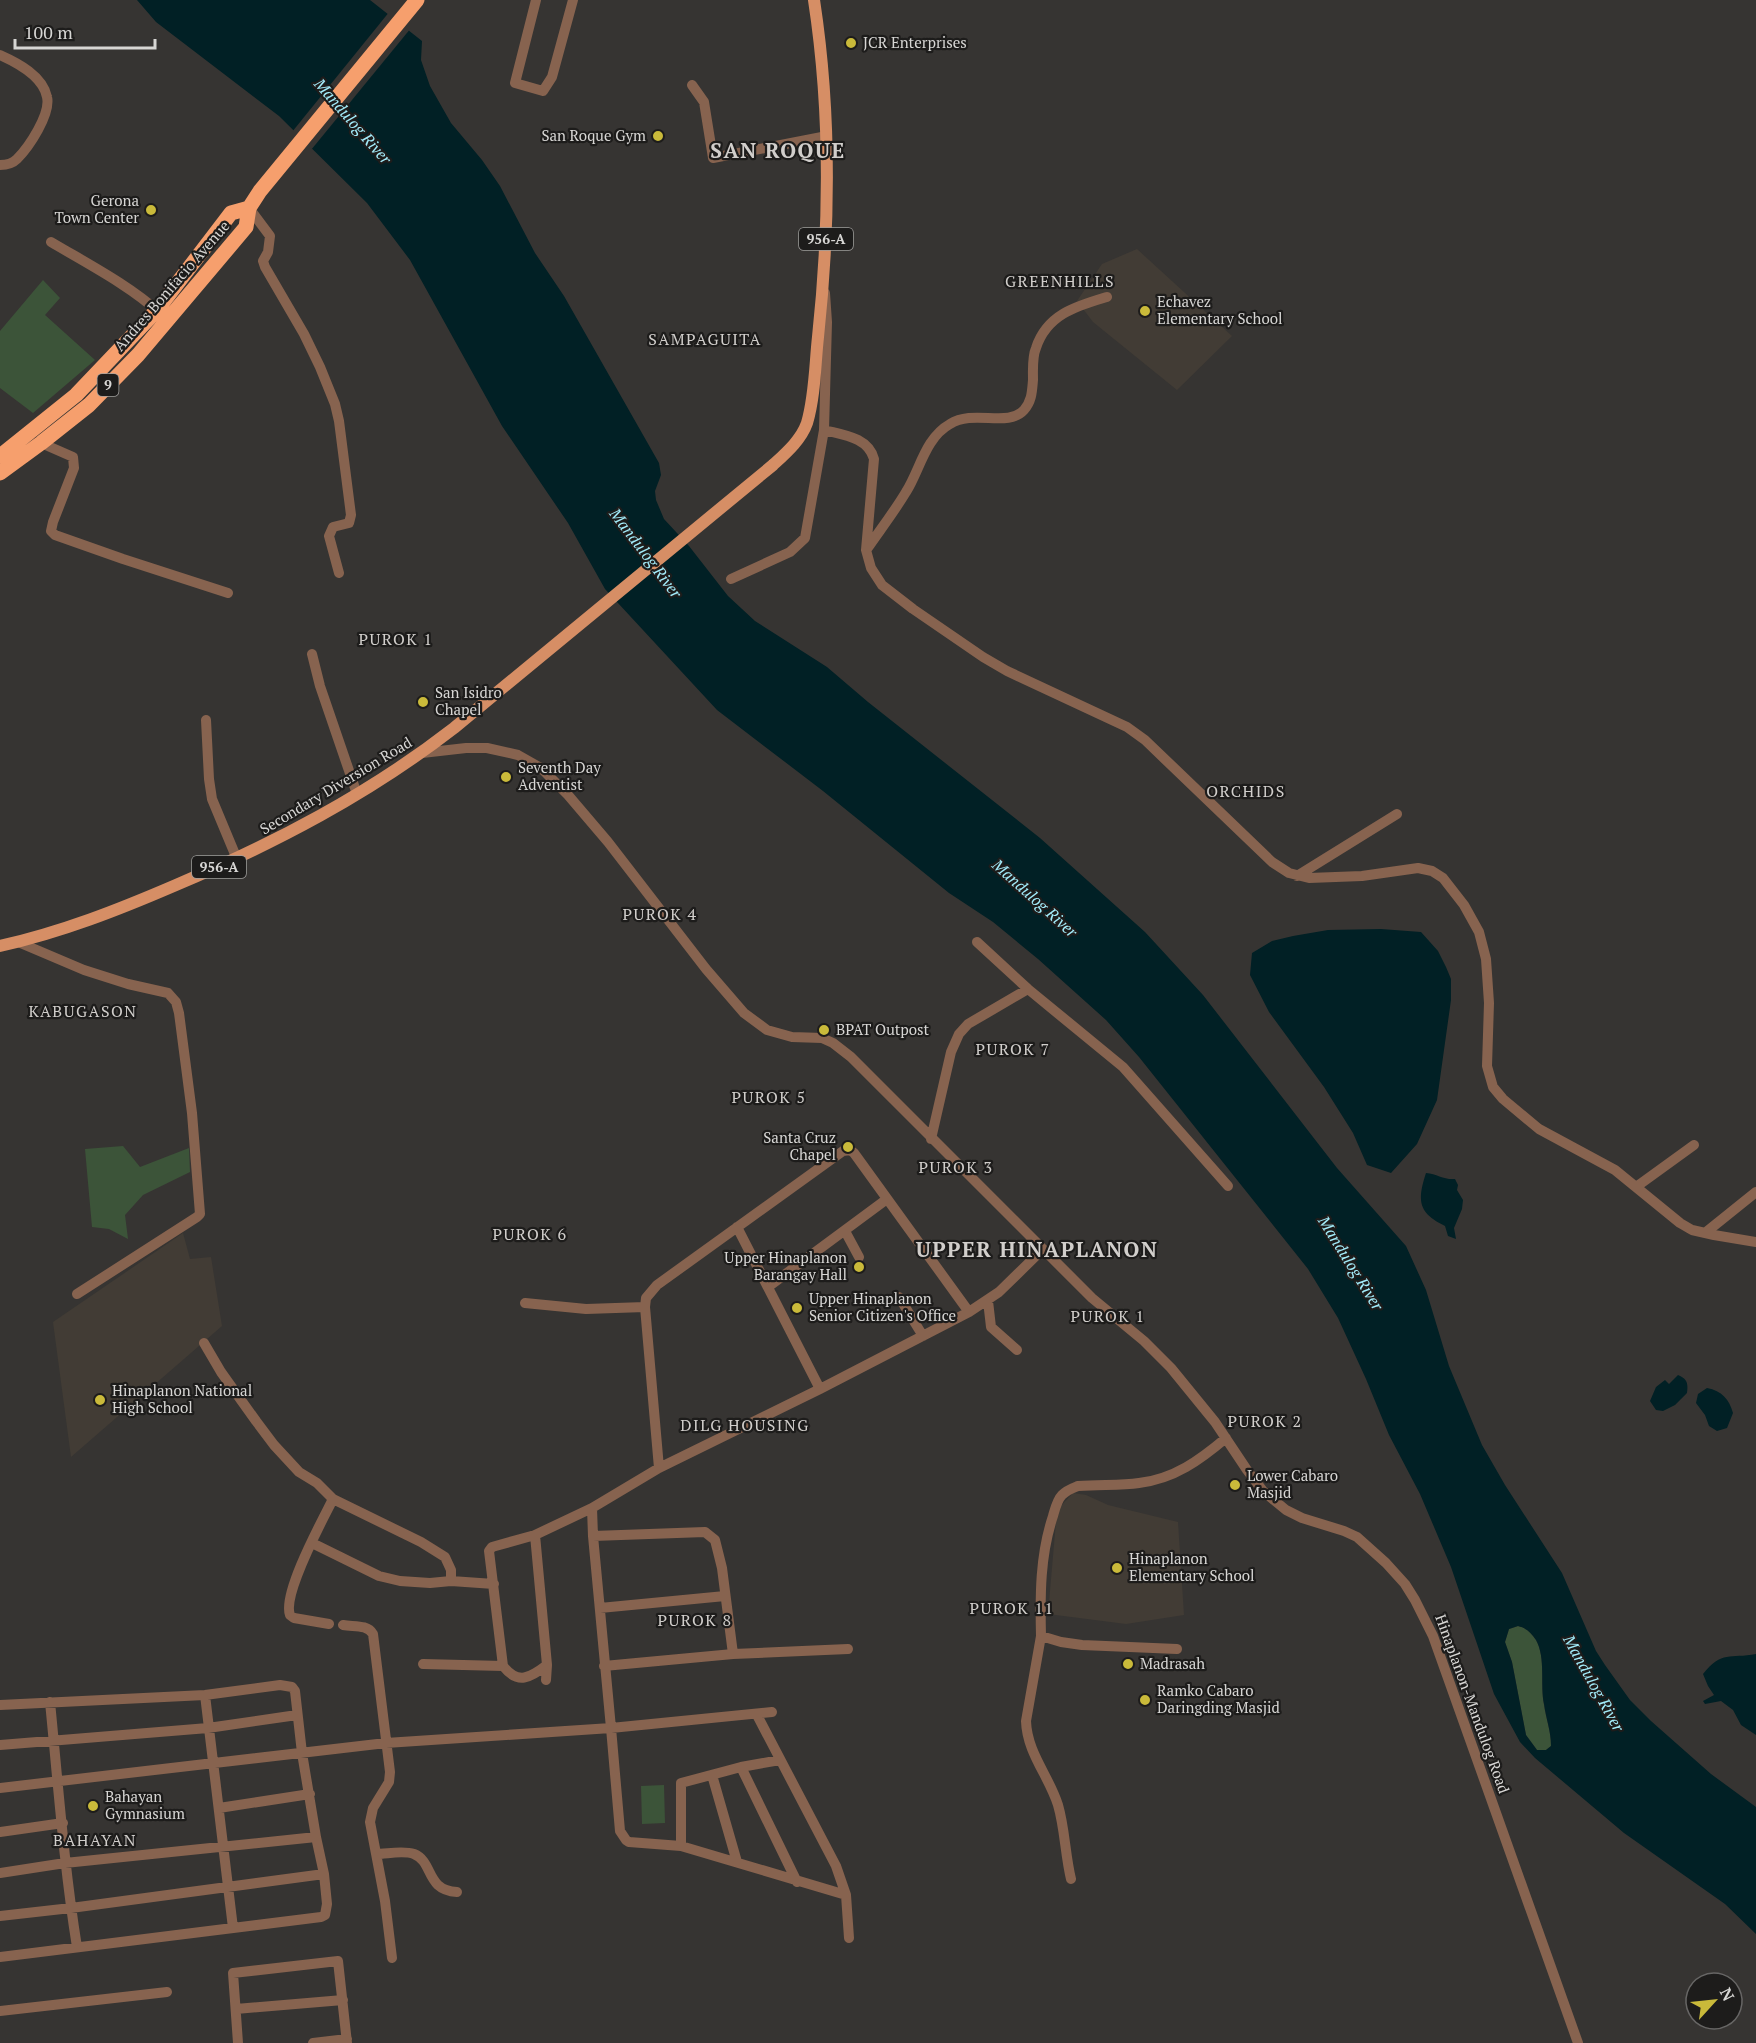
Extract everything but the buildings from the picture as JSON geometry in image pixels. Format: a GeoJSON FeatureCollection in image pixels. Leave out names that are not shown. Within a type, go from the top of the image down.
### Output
{"type":"FeatureCollection","features":[{"type":"Feature","properties":{"kind":"highway","name":"Andres Bonifacio Avenue"},"geometry":{"type":"LineString","coordinates":[[0,456],[76,395],[162,315],[195,288],[246,227],[249,208],[260,191],[417,0]]}},
{"type":"Feature","properties":{"kind":"highway","name":"Andres Bonifacio Avenue"},"geometry":{"type":"LineString","coordinates":[[0,472],[89,405],[138,355],[162,315],[231,213],[249,208]]}},
{"type":"Feature","properties":{"kind":"main road","name":"Secondary Diversion Road"},"geometry":{"type":"LineString","coordinates":[[0,946],[100,917],[237,859],[357,794],[422,753],[773,465],[793,445],[807,422],[811,401],[826,246],[827,136],[814,0]]}},
{"type":"Feature","properties":{"kind":"street"},"geometry":{"type":"LineString","coordinates":[[536,0],[515,83],[543,91],[552,77],[573,0]]}},
{"type":"Feature","properties":{"kind":"street"},"geometry":{"type":"LineString","coordinates":[[0,55],[19,63],[37,78],[47,96],[48,109],[35,136],[16,160],[0,165]]}},
{"type":"Feature","properties":{"kind":"street"},"geometry":{"type":"LineString","coordinates":[[692,85],[704,102],[713,158],[827,136]]}},
{"type":"Feature","properties":{"kind":"street"},"geometry":{"type":"LineString","coordinates":[[249,208],[270,236],[268,252],[263,261],[265,267],[292,312],[320,367],[339,421],[351,515],[349,523],[333,527],[329,536],[339,573]]}},
{"type":"Feature","properties":{"kind":"street"},"geometry":{"type":"LineString","coordinates":[[51,242],[121,284],[162,315]]}},
{"type":"Feature","properties":{"kind":"street"},"geometry":{"type":"LineString","coordinates":[[731,579],[777,558],[802,542],[807,533],[824,429],[827,303],[823,284]]}},
{"type":"Feature","properties":{"kind":"street"},"geometry":{"type":"LineString","coordinates":[[866,550],[905,493],[928,446],[940,431],[964,417],[999,419],[1018,415],[1023,411],[1031,396],[1035,349],[1043,333],[1069,309],[1107,297]]}},
{"type":"Feature","properties":{"kind":"street"},"geometry":{"type":"LineString","coordinates":[[824,429],[860,440],[873,452],[867,561],[877,578],[895,596],[1006,671],[1127,727],[1145,740],[1272,862],[1297,876],[1309,878],[1362,876],[1418,868],[1432,871],[1443,878],[1464,905],[1479,932],[1486,959],[1489,1003],[1486,1066],[1493,1087],[1503,1099],[1539,1129],[1608,1165],[1680,1223],[1692,1230],[1756,1242]]}},
{"type":"Feature","properties":{"kind":"street"},"geometry":{"type":"LineString","coordinates":[[41,443],[73,457],[74,468],[52,522],[51,531],[55,535],[228,593]]}},
{"type":"Feature","properties":{"kind":"street"},"geometry":{"type":"LineString","coordinates":[[312,654],[320,686],[357,794]]}},
{"type":"Feature","properties":{"kind":"street"},"geometry":{"type":"LineString","coordinates":[[206,720],[212,799],[237,859]]}},
{"type":"Feature","properties":{"kind":"street","name":"Hinaplanon-Mandulog Road"},"geometry":{"type":"LineString","coordinates":[[422,753],[487,748],[518,755],[541,768],[568,795],[608,842],[706,969],[744,1013],[767,1030],[792,1037],[822,1038],[833,1043],[851,1057],[1092,1298],[1144,1341],[1171,1368],[1194,1395],[1247,1470],[1274,1501],[1302,1518],[1357,1537],[1399,1577],[1422,1612],[1433,1636],[1578,2043]]}},
{"type":"Feature","properties":{"kind":"street"},"geometry":{"type":"LineString","coordinates":[[1297,876],[1397,814]]}},
{"type":"Feature","properties":{"kind":"street"},"geometry":{"type":"LineString","coordinates":[[18,942],[84,970],[128,984],[168,993],[176,1002],[179,1013],[192,1113],[200,1214],[76,1294]]}},
{"type":"Feature","properties":{"kind":"street"},"geometry":{"type":"LineString","coordinates":[[977,942],[1028,989],[1123,1067],[1228,1186]]}},
{"type":"Feature","properties":{"kind":"street"},"geometry":{"type":"LineString","coordinates":[[931,1138],[951,1052],[959,1034],[968,1024],[1028,989]]}},
{"type":"Feature","properties":{"kind":"street"},"geometry":{"type":"LineString","coordinates":[[1636,1186],[1694,1145]]}},
{"type":"Feature","properties":{"kind":"street"},"geometry":{"type":"LineString","coordinates":[[659,1468],[646,1298],[657,1285],[847,1149],[854,1153],[969,1312]]}},
{"type":"Feature","properties":{"kind":"street"},"geometry":{"type":"LineString","coordinates":[[1705,1233],[1756,1192]]}},
{"type":"Feature","properties":{"kind":"street"},"geometry":{"type":"LineString","coordinates":[[768,1287],[887,1199]]}},
{"type":"Feature","properties":{"kind":"street"},"geometry":{"type":"LineString","coordinates":[[737,1227],[820,1389]]}},
{"type":"Feature","properties":{"kind":"street"},"geometry":{"type":"LineString","coordinates":[[845,1231],[859,1257]]}},
{"type":"Feature","properties":{"kind":"street"},"geometry":{"type":"LineString","coordinates":[[547,1665],[529,1676],[518,1678],[510,1675],[503,1666],[490,1548],[535,1535],[592,1508],[659,1468],[820,1389],[969,1312],[988,1301],[1043,1249]]}},
{"type":"Feature","properties":{"kind":"street"},"geometry":{"type":"LineString","coordinates":[[899,1296],[923,1336]]}},
{"type":"Feature","properties":{"kind":"street"},"geometry":{"type":"LineString","coordinates":[[988,1301],[991,1327],[1017,1350]]}},
{"type":"Feature","properties":{"kind":"street"},"geometry":{"type":"LineString","coordinates":[[525,1303],[586,1309],[645,1307]]}},
{"type":"Feature","properties":{"kind":"street"},"geometry":{"type":"LineString","coordinates":[[204,1343],[221,1372],[274,1445],[299,1472],[317,1483],[333,1499],[421,1542],[445,1557],[451,1570],[451,1581]]}},
{"type":"Feature","properties":{"kind":"street"},"geometry":{"type":"LineString","coordinates":[[1071,1879],[1058,1804],[1036,1759],[1027,1734],[1026,1721],[1041,1636],[1040,1602],[1043,1557],[1058,1500],[1063,1494],[1078,1486],[1138,1483],[1163,1478],[1185,1469],[1226,1438]]}},
{"type":"Feature","properties":{"kind":"street"},"geometry":{"type":"LineString","coordinates":[[329,1624],[294,1618],[288,1610],[289,1596],[333,1499]]}},
{"type":"Feature","properties":{"kind":"street"},"geometry":{"type":"LineString","coordinates":[[592,1508],[604,1666],[619,1826],[622,1835],[629,1842],[681,1846],[846,1895]]}},
{"type":"Feature","properties":{"kind":"street"},"geometry":{"type":"LineString","coordinates":[[593,1536],[705,1532],[712,1536],[723,1568],[733,1654]]}},
{"type":"Feature","properties":{"kind":"street"},"geometry":{"type":"LineString","coordinates":[[535,1535],[547,1665],[546,1680]]}},
{"type":"Feature","properties":{"kind":"street"},"geometry":{"type":"LineString","coordinates":[[312,1543],[379,1576],[400,1581],[494,1584]]}},
{"type":"Feature","properties":{"kind":"street"},"geometry":{"type":"LineString","coordinates":[[600,1608],[725,1596]]}},
{"type":"Feature","properties":{"kind":"street"},"geometry":{"type":"LineString","coordinates":[[343,1625],[365,1627],[370,1629],[373,1635],[390,1772],[389,1782],[373,1808],[370,1822],[385,1901],[392,1958]]}},
{"type":"Feature","properties":{"kind":"street"},"geometry":{"type":"LineString","coordinates":[[1041,1636],[1082,1645],[1177,1649]]}},
{"type":"Feature","properties":{"kind":"street"},"geometry":{"type":"LineString","coordinates":[[604,1666],[733,1654],[848,1649]]}},
{"type":"Feature","properties":{"kind":"street"},"geometry":{"type":"LineString","coordinates":[[423,1664],[503,1666]]}},
{"type":"Feature","properties":{"kind":"street"},"geometry":{"type":"LineString","coordinates":[[0,1705],[205,1695],[289,1685],[295,1691],[302,1753],[324,1874],[327,1904],[325,1915],[321,1917],[0,1957]]}},
{"type":"Feature","properties":{"kind":"street"},"geometry":{"type":"LineString","coordinates":[[205,1695],[232,1928]]}},
{"type":"Feature","properties":{"kind":"street"},"geometry":{"type":"LineString","coordinates":[[50,1702],[56,1782],[77,1947]]}},
{"type":"Feature","properties":{"kind":"street"},"geometry":{"type":"LineString","coordinates":[[0,1788],[386,1743],[611,1728],[772,1712]]}},
{"type":"Feature","properties":{"kind":"street"},"geometry":{"type":"LineString","coordinates":[[0,1745],[208,1728],[297,1714]]}},
{"type":"Feature","properties":{"kind":"street"},"geometry":{"type":"LineString","coordinates":[[757,1715],[836,1866],[846,1895],[849,1938]]}},
{"type":"Feature","properties":{"kind":"street"},"geometry":{"type":"LineString","coordinates":[[681,1846],[681,1783],[741,1767],[780,1760]]}},
{"type":"Feature","properties":{"kind":"street"},"geometry":{"type":"LineString","coordinates":[[741,1767],[797,1882]]}},
{"type":"Feature","properties":{"kind":"street"},"geometry":{"type":"LineString","coordinates":[[712,1775],[737,1862]]}},
{"type":"Feature","properties":{"kind":"street"},"geometry":{"type":"LineString","coordinates":[[219,1808],[310,1794]]}},
{"type":"Feature","properties":{"kind":"street"},"geometry":{"type":"LineString","coordinates":[[0,1832],[63,1823]]}},
{"type":"Feature","properties":{"kind":"street"},"geometry":{"type":"LineString","coordinates":[[0,1873],[65,1863],[316,1837]]}},
{"type":"Feature","properties":{"kind":"street"},"geometry":{"type":"LineString","coordinates":[[376,1854],[412,1853],[422,1860],[438,1885],[449,1891],[458,1892]]}},
{"type":"Feature","properties":{"kind":"street"},"geometry":{"type":"LineString","coordinates":[[0,1916],[324,1874]]}},
{"type":"Feature","properties":{"kind":"street"},"geometry":{"type":"LineString","coordinates":[[238,2043],[233,1973],[338,1961],[347,2041],[313,2043]]}},
{"type":"Feature","properties":{"kind":"street"},"geometry":{"type":"LineString","coordinates":[[0,2011],[167,1992]]}},
{"type":"Feature","properties":{"kind":"street"},"geometry":{"type":"LineString","coordinates":[[236,2009],[343,2000]]}},
{"type":"Feature","properties":{"kind":"shaded area","name":"Echavez Elementary School"},"geometry":{"type":"Polygon","coordinates":[[[1137,249],[1232,336],[1177,390],[1093,322],[1077,301],[1102,264],[1137,249]]]}},
{"type":"Feature","properties":{"kind":"shaded area","name":"Hinaplanon National High School"},"geometry":{"type":"Polygon","coordinates":[[[183,1233],[190,1259],[211,1257],[222,1326],[71,1457],[53,1322],[183,1233]]]}},
{"type":"Feature","properties":{"kind":"shaded area","name":"Hinaplanon Elementary School"},"geometry":{"type":"Polygon","coordinates":[[[1073,1493],[1086,1495],[1108,1505],[1178,1522],[1184,1615],[1126,1624],[1048,1614],[1057,1510],[1073,1493]]]}},
{"type":"Feature","properties":{"kind":"green space"},"geometry":{"type":"Polygon","coordinates":[[[43,280],[60,298],[45,315],[95,360],[33,413],[0,388],[0,331],[43,280]]]}},
{"type":"Feature","properties":{"kind":"green space"},"geometry":{"type":"Polygon","coordinates":[[[123,1146],[140,1167],[189,1148],[190,1172],[143,1195],[125,1215],[128,1239],[109,1229],[92,1227],[85,1149],[123,1146]]]}},
{"type":"Feature","properties":{"kind":"green space"},"geometry":{"type":"Polygon","coordinates":[[[1518,1626],[1526,1629],[1536,1640],[1541,1655],[1543,1697],[1551,1741],[1551,1746],[1546,1750],[1537,1750],[1526,1735],[1512,1662],[1505,1642],[1509,1629],[1518,1626]]]}},
{"type":"Feature","properties":{"kind":"green space"},"geometry":{"type":"Polygon","coordinates":[[[664,1785],[665,1823],[642,1824],[641,1786],[664,1785]]]}},
{"type":"Feature","properties":{"kind":"water","name":"Mandulog River"},"geometry":{"type":"Polygon","coordinates":[[[137,0],[370,0],[422,41],[421,60],[430,86],[451,123],[500,186],[535,253],[564,296],[659,463],[661,475],[655,491],[656,500],[664,519],[689,546],[728,596],[755,621],[827,667],[1040,838],[1145,932],[1203,995],[1337,1168],[1406,1246],[1426,1290],[1449,1366],[1482,1445],[1562,1573],[1596,1651],[1630,1700],[1651,1721],[1711,1774],[1756,1807],[1756,1934],[1725,1904],[1624,1833],[1535,1758],[1520,1742],[1494,1694],[1451,1567],[1420,1494],[1389,1435],[1338,1318],[1308,1269],[1139,1057],[1106,1020],[1038,959],[993,922],[949,893],[823,791],[717,710],[605,589],[568,523],[502,426],[410,260],[367,203],[279,116],[156,22],[137,0]],[[1518,1626],[1509,1629],[1505,1642],[1512,1662],[1526,1735],[1537,1750],[1546,1750],[1551,1746],[1551,1741],[1543,1696],[1541,1655],[1534,1637],[1518,1626]]]}},
{"type":"Feature","properties":{"kind":"water"},"geometry":{"type":"Polygon","coordinates":[[[1381,929],[1421,932],[1438,951],[1451,979],[1451,1000],[1437,1100],[1417,1144],[1391,1173],[1367,1165],[1353,1133],[1324,1087],[1269,1012],[1250,975],[1252,953],[1272,941],[1328,930],[1381,929]]]}},
{"type":"Feature","properties":{"kind":"water"},"geometry":{"type":"Polygon","coordinates":[[[1426,1173],[1455,1179],[1458,1185],[1457,1190],[1463,1200],[1462,1209],[1454,1228],[1456,1239],[1448,1236],[1445,1226],[1429,1216],[1422,1205],[1421,1191],[1426,1173]]]}},
{"type":"Feature","properties":{"kind":"water"},"geometry":{"type":"Polygon","coordinates":[[[1678,1375],[1687,1382],[1687,1393],[1675,1405],[1663,1411],[1656,1410],[1650,1401],[1656,1387],[1665,1380],[1669,1384],[1678,1375]]]}},
{"type":"Feature","properties":{"kind":"water"},"geometry":{"type":"Polygon","coordinates":[[[1707,1388],[1724,1396],[1729,1404],[1733,1413],[1727,1428],[1717,1431],[1709,1426],[1705,1415],[1696,1403],[1698,1394],[1707,1388]]]}},
{"type":"Feature","properties":{"kind":"water"},"geometry":{"type":"Polygon","coordinates":[[[1756,1654],[1756,1735],[1741,1725],[1733,1710],[1721,1701],[1705,1704],[1703,1701],[1714,1695],[1703,1674],[1721,1658],[1756,1654]]]}},
{"type":"Feature","properties":{"kind":"pier"},"geometry":{"type":"Polygon","coordinates":[[[390,11],[411,28],[311,150],[292,132],[390,11]]]}},
{"type":"Feature","properties":{"kind":"place","name":"JCR Enterprises"},"geometry":{"type":"Point","coordinates":[851,43]}},
{"type":"Feature","properties":{"kind":"place","name":"San Roque Gym"},"geometry":{"type":"Point","coordinates":[658,136]}},
{"type":"Feature","properties":{"kind":"place","name":"Gerona Town Center"},"geometry":{"type":"Point","coordinates":[151,210]}},
{"type":"Feature","properties":{"kind":"place","name":"Echavez Elementary School"},"geometry":{"type":"Point","coordinates":[1145,311]}},
{"type":"Feature","properties":{"kind":"place","name":"San Isidro Chapel"},"geometry":{"type":"Point","coordinates":[423,702]}},
{"type":"Feature","properties":{"kind":"place","name":"Seventh Day Adventist"},"geometry":{"type":"Point","coordinates":[506,777]}},
{"type":"Feature","properties":{"kind":"place","name":"BPAT Outpost"},"geometry":{"type":"Point","coordinates":[824,1030]}},
{"type":"Feature","properties":{"kind":"place","name":"Santa Cruz Chapel"},"geometry":{"type":"Point","coordinates":[848,1147]}},
{"type":"Feature","properties":{"kind":"place","name":"Upper Hinaplanon Barangay Hall"},"geometry":{"type":"Point","coordinates":[859,1267]}},
{"type":"Feature","properties":{"kind":"place","name":"Upper Hinaplanon Senior Citizen's Office"},"geometry":{"type":"Point","coordinates":[797,1308]}},
{"type":"Feature","properties":{"kind":"place","name":"Hinaplanon National High School"},"geometry":{"type":"Point","coordinates":[100,1400]}},
{"type":"Feature","properties":{"kind":"place","name":"Lower Cabaro Masjid"},"geometry":{"type":"Point","coordinates":[1235,1485]}},
{"type":"Feature","properties":{"kind":"place","name":"Hinaplanon Elementary School"},"geometry":{"type":"Point","coordinates":[1117,1568]}},
{"type":"Feature","properties":{"kind":"place","name":"Madrasah"},"geometry":{"type":"Point","coordinates":[1128,1664]}},
{"type":"Feature","properties":{"kind":"place","name":"Ramko Cabaro Daringding Masjid"},"geometry":{"type":"Point","coordinates":[1145,1700]}},
{"type":"Feature","properties":{"kind":"place","name":"Bahayan Gymnasium"},"geometry":{"type":"Point","coordinates":[93,1806]}},
{"type":"Feature","properties":{"kind":"district","name":"SAN ROQUE"},"geometry":{"type":"Point","coordinates":[778,151]}},
{"type":"Feature","properties":{"kind":"district","name":"GREENHILLS"},"geometry":{"type":"Point","coordinates":[1060,281]}},
{"type":"Feature","properties":{"kind":"district","name":"SAMPAGUITA"},"geometry":{"type":"Point","coordinates":[705,339]}},
{"type":"Feature","properties":{"kind":"district","name":"PUROK 1"},"geometry":{"type":"Point","coordinates":[396,639]}},
{"type":"Feature","properties":{"kind":"district","name":"ORCHIDS"},"geometry":{"type":"Point","coordinates":[1246,791]}},
{"type":"Feature","properties":{"kind":"district","name":"PUROK 4"},"geometry":{"type":"Point","coordinates":[660,914]}},
{"type":"Feature","properties":{"kind":"district","name":"KABUGASON"},"geometry":{"type":"Point","coordinates":[83,1011]}},
{"type":"Feature","properties":{"kind":"district","name":"PUROK 7"},"geometry":{"type":"Point","coordinates":[1013,1049]}},
{"type":"Feature","properties":{"kind":"district","name":"PUROK 5"},"geometry":{"type":"Point","coordinates":[769,1097]}},
{"type":"Feature","properties":{"kind":"district","name":"PUROK 3"},"geometry":{"type":"Point","coordinates":[956,1167]}},
{"type":"Feature","properties":{"kind":"district","name":"PUROK 6"},"geometry":{"type":"Point","coordinates":[530,1234]}},
{"type":"Feature","properties":{"kind":"district","name":"UPPER HINAPLANON"},"geometry":{"type":"Point","coordinates":[1037,1250]}},
{"type":"Feature","properties":{"kind":"district","name":"PUROK 1"},"geometry":{"type":"Point","coordinates":[1108,1316]}},
{"type":"Feature","properties":{"kind":"district","name":"PUROK 2"},"geometry":{"type":"Point","coordinates":[1265,1421]}},
{"type":"Feature","properties":{"kind":"district","name":"DILG HOUSING"},"geometry":{"type":"Point","coordinates":[745,1425]}},
{"type":"Feature","properties":{"kind":"district","name":"PUROK 11"},"geometry":{"type":"Point","coordinates":[1012,1608]}},
{"type":"Feature","properties":{"kind":"district","name":"PUROK 8"},"geometry":{"type":"Point","coordinates":[695,1620]}},
{"type":"Feature","properties":{"kind":"district","name":"BAHAYAN"},"geometry":{"type":"Point","coordinates":[95,1840]}}]}
